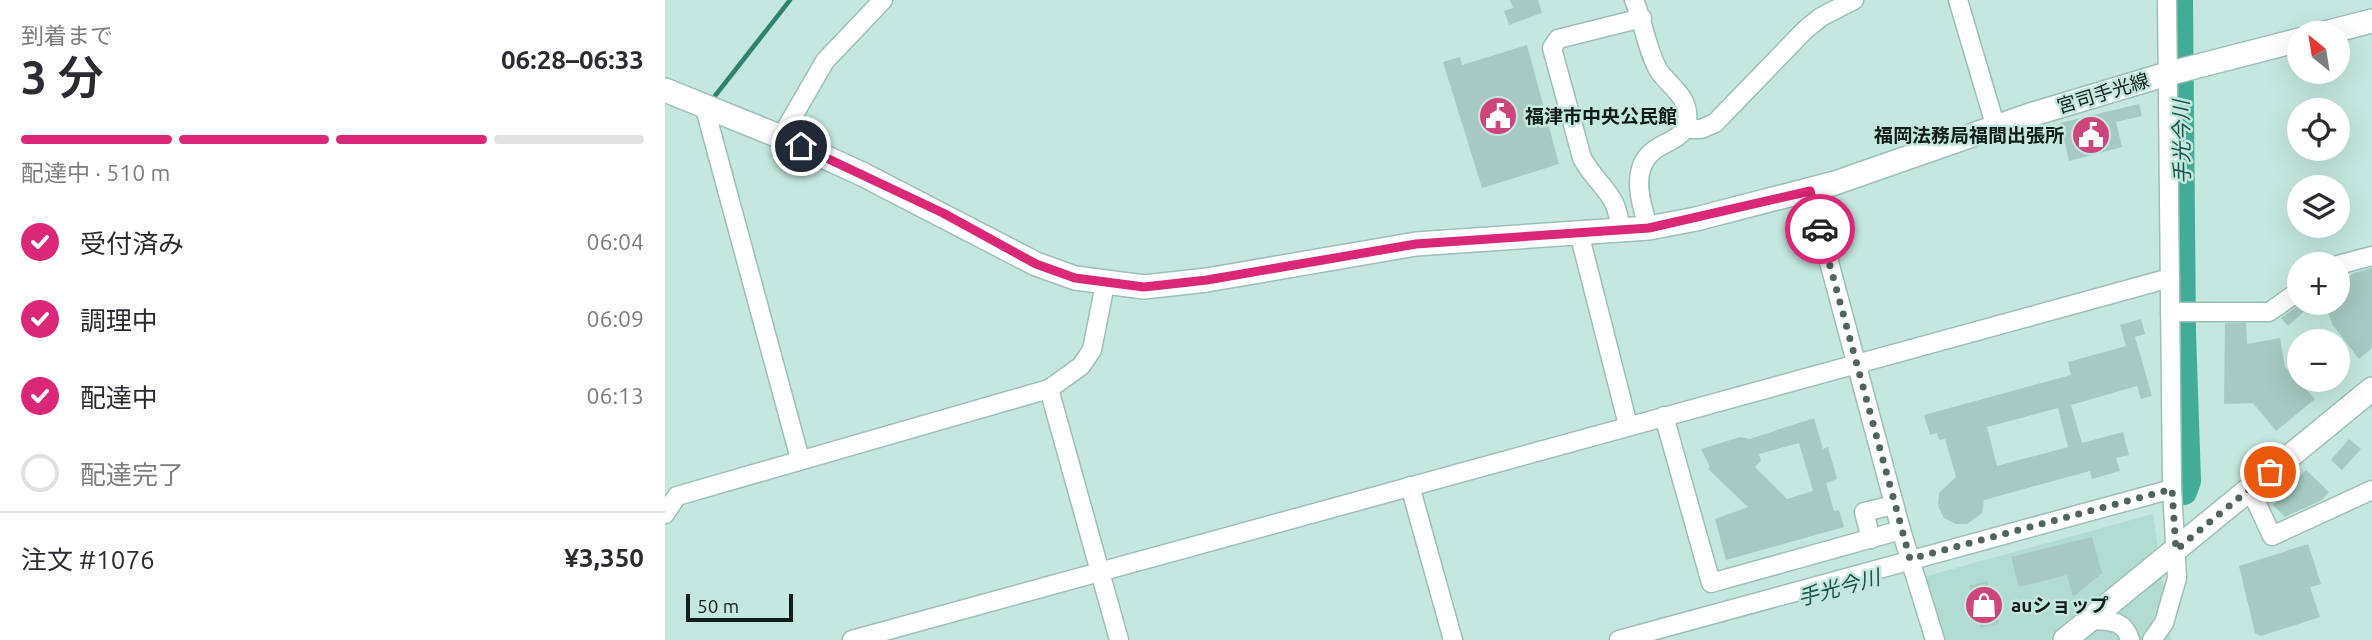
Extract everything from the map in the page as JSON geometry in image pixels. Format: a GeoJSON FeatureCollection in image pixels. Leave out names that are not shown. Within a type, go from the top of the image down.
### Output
{"type":"FeatureCollection","features":[{"type":"Feature","properties":{"kind":"main road"},"geometry":{"type":"LineString","coordinates":[[2350,27],[2372,21]]}},
{"type":"Feature","properties":{"kind":"main road","name":"宮司手光線"},"geometry":{"type":"LineString","coordinates":[[665,90],[781,136],[943,213],[1036,264],[1075,278],[1144,287],[1174,285],[1416,244],[1649,228],[1810,191],[2176,71],[2287,43]]}},
{"type":"Feature","properties":{"kind":"main road"},"geometry":{"type":"LineString","coordinates":[[2065,640],[2372,389]]}},
{"type":"Feature","properties":{"kind":"street"},"geometry":{"type":"LineString","coordinates":[[781,136],[825,61],[883,0]]}},
{"type":"Feature","properties":{"kind":"street"},"geometry":{"type":"LineString","coordinates":[[1634,0],[1658,70],[1682,95],[1687,119],[1679,136],[1652,152],[1640,174],[1643,212],[1649,228]]}},
{"type":"Feature","properties":{"kind":"street"},"geometry":{"type":"LineString","coordinates":[[1684,129],[1701,129],[1715,123],[1805,30],[1821,17],[1854,0]]}},
{"type":"Feature","properties":{"kind":"street"},"geometry":{"type":"LineString","coordinates":[[1958,0],[1996,128]]}},
{"type":"Feature","properties":{"kind":"street"},"geometry":{"type":"LineString","coordinates":[[2153,640],[2164,623],[2178,578],[2172,489],[2170,278],[2176,71],[2167,0]]}},
{"type":"Feature","properties":{"kind":"street"},"geometry":{"type":"LineString","coordinates":[[1620,231],[1615,201],[1609,190],[1590,173],[1582,158],[1552,48],[1557,40],[1567,36],[1642,18]]}},
{"type":"Feature","properties":{"kind":"street"},"geometry":{"type":"LineString","coordinates":[[704,105],[800,459]]}},
{"type":"Feature","properties":{"kind":"street"},"geometry":{"type":"LineString","coordinates":[[1810,191],[1894,505],[1935,640]]}},
{"type":"Feature","properties":{"kind":"street"},"geometry":{"type":"LineString","coordinates":[[1579,233],[1628,425]]}},
{"type":"Feature","properties":{"kind":"street"},"geometry":{"type":"LineString","coordinates":[[2350,262],[2372,256]]}},
{"type":"Feature","properties":{"kind":"street"},"geometry":{"type":"LineString","coordinates":[[852,640],[2170,278]]}},
{"type":"Feature","properties":{"kind":"street"},"geometry":{"type":"LineString","coordinates":[[665,514],[677,496],[1049,389],[1081,366],[1092,350],[1105,284]]}},
{"type":"Feature","properties":{"kind":"street"},"geometry":{"type":"LineString","coordinates":[[2171,312],[2269,312],[2287,299]]}},
{"type":"Feature","properties":{"kind":"street"},"geometry":{"type":"LineString","coordinates":[[1049,389],[1119,640]]}},
{"type":"Feature","properties":{"kind":"street"},"geometry":{"type":"LineString","coordinates":[[1664,416],[1711,583],[1901,530]]}},
{"type":"Feature","properties":{"kind":"street"},"geometry":{"type":"LineString","coordinates":[[1409,486],[1453,640]]}},
{"type":"Feature","properties":{"kind":"street"},"geometry":{"type":"LineString","coordinates":[[1619,640],[1913,565],[2172,489]]}},
{"type":"Feature","properties":{"kind":"street"},"geometry":{"type":"LineString","coordinates":[[2250,489],[2272,536],[2372,490]]}},
{"type":"Feature","properties":{"kind":"street"},"geometry":{"type":"LineString","coordinates":[[1871,538],[1864,512],[1894,505]]}},
{"type":"Feature","properties":{"kind":"street"},"geometry":{"type":"LineString","coordinates":[[2090,620],[2119,622],[2125,627],[2130,640]]}},
{"type":"Feature","properties":{"kind":"shaded area"},"geometry":{"type":"Polygon","coordinates":[[[2153,514],[2171,640],[1940,640],[1923,577],[2153,514]]]}},
{"type":"Feature","properties":{"kind":"building"},"geometry":{"type":"Polygon","coordinates":[[[1510,0],[1538,0],[1542,13],[1509,25],[1504,11],[1513,8],[1510,0]]]}},
{"type":"Feature","properties":{"kind":"building","name":"福津市中央公民館"},"geometry":{"type":"Polygon","coordinates":[[[1527,45],[1559,164],[1482,188],[1443,62],[1460,57],[1462,65],[1527,45]]]}},
{"type":"Feature","properties":{"kind":"building","name":"福岡法務局福間出張所"},"geometry":{"type":"Polygon","coordinates":[[[2139,104],[2142,116],[2116,122],[2122,147],[2069,161],[2060,123],[2139,104]]]}},
{"type":"Feature","properties":{"kind":"building"},"geometry":{"type":"Polygon","coordinates":[[[2372,268],[2372,348],[2359,359],[2350,347],[2350,329],[2336,329],[2329,315],[2350,315],[2350,276],[2372,268]]]}},
{"type":"Feature","properties":{"kind":"building"},"geometry":{"type":"Polygon","coordinates":[[[2287,314],[2300,315],[2288,326],[2281,318],[2287,314]]]}},
{"type":"Feature","properties":{"kind":"building"},"geometry":{"type":"Polygon","coordinates":[[[2141,319],[2145,334],[2135,337],[2152,396],[2141,399],[2137,386],[2071,405],[2082,443],[2123,432],[2129,455],[2116,458],[2120,471],[2092,479],[2090,471],[1984,500],[1982,513],[1967,524],[1956,524],[1944,518],[1938,506],[1939,493],[1956,477],[1945,439],[1939,440],[1937,433],[1930,435],[1924,415],[2071,375],[2068,362],[2126,346],[2120,325],[2141,319]],[[2058,408],[1987,427],[1997,466],[2068,447],[2058,408]]]}},
{"type":"Feature","properties":{"kind":"building"},"geometry":{"type":"Polygon","coordinates":[[[2225,323],[2246,323],[2247,344],[2280,338],[2287,369],[2287,392],[2308,392],[2315,399],[2276,431],[2253,403],[2224,404],[2225,323]]]}},
{"type":"Feature","properties":{"kind":"building"},"geometry":{"type":"Polygon","coordinates":[[[1814,418],[1823,449],[1828,447],[1837,479],[1826,483],[1834,511],[1839,510],[1844,527],[1726,560],[1715,519],[1748,507],[1708,469],[1710,467],[1701,449],[1740,437],[1750,439],[1814,418]],[[1799,443],[1759,454],[1761,461],[1755,467],[1787,499],[1813,491],[1799,443]]]}},
{"type":"Feature","properties":{"kind":"building"},"geometry":{"type":"Polygon","coordinates":[[[2349,439],[2361,449],[2342,470],[2331,460],[2349,439]]]}},
{"type":"Feature","properties":{"kind":"building"},"geometry":{"type":"Polygon","coordinates":[[[2306,470],[2329,492],[2322,500],[2285,517],[2273,505],[2306,470]]]}},
{"type":"Feature","properties":{"kind":"building"},"geometry":{"type":"Polygon","coordinates":[[[2092,537],[2102,573],[2073,597],[2067,575],[2019,587],[2011,557],[2092,537]]]}},
{"type":"Feature","properties":{"kind":"building"},"geometry":{"type":"Polygon","coordinates":[[[2308,544],[2321,584],[2310,587],[2320,617],[2261,636],[2255,633],[2239,566],[2308,544]]]}},
{"type":"Feature","properties":{"kind":"building","name":"auショップ"},"geometry":{"type":"Polygon","coordinates":[[[1987,581],[1999,623],[1981,628],[1969,586],[1987,581]]]}},
{"type":"Feature","properties":{"kind":"waterway"},"geometry":{"type":"LineString","coordinates":[[711,101],[790,0]]}},
{"type":"Feature","properties":{"kind":"waterway","name":"手光今川"},"geometry":{"type":"LineString","coordinates":[[2180,0],[2183,332],[2188,481],[2184,492]]}},
{"type":"Feature","properties":{"kind":"way so far"},"geometry":{"type":"LineString","coordinates":[[1820,229],[1910,559],[2172,489],[2176,550],[2270,472]]}},
{"type":"Feature","properties":{"kind":"place","name":"福津市中央公民館"},"geometry":{"type":"Point","coordinates":[1498,116]}},
{"type":"Feature","properties":{"kind":"place","name":"福岡法務局福間出張所"},"geometry":{"type":"Point","coordinates":[2091,135]}},
{"type":"Feature","properties":{"kind":"place","name":"auショップ"},"geometry":{"type":"Point","coordinates":[1984,605]}},
{"type":"Feature","properties":{"kind":"route"},"geometry":{"type":"LineString","coordinates":[[801,146],[943,213],[1036,264],[1075,278],[1105,284],[1144,287],[1174,285],[1416,244],[1500,236],[1649,228],[1810,191],[1820,229]]}}]}
